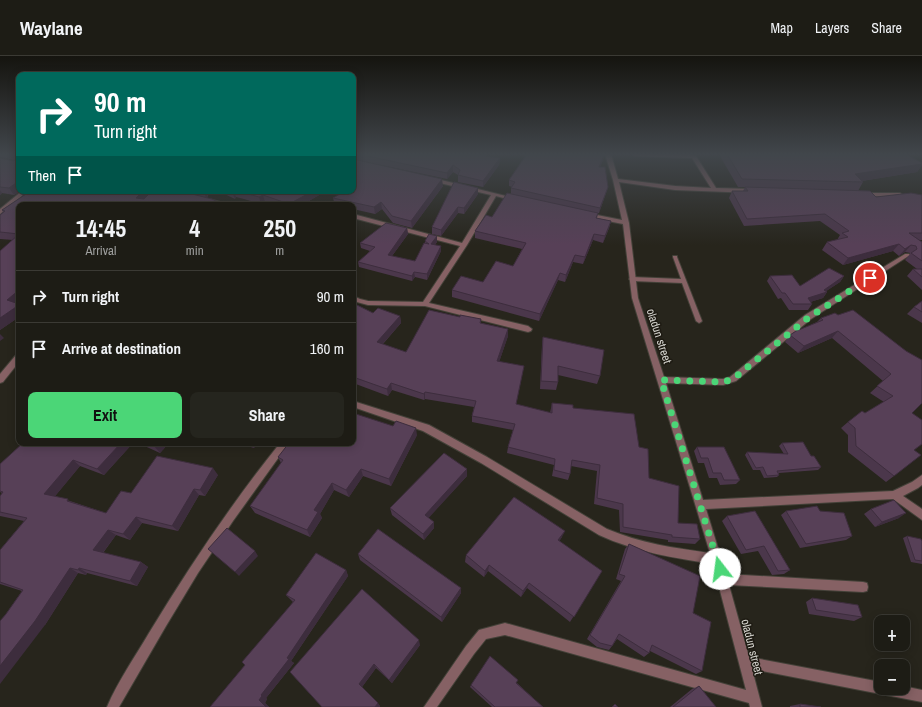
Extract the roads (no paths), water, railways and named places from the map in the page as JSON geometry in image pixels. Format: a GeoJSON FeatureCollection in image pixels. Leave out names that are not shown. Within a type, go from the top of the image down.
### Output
{"type":"FeatureCollection","features":[{"type":"Feature","properties":{"kind":"street"},"geometry":{"type":"LineString","coordinates":[[452,184],[525,201]]}},
{"type":"Feature","properties":{"kind":"street","name":"oladun street"},"geometry":{"type":"LineString","coordinates":[[617,184],[626,223],[635,298],[717,559],[754,702]]}},
{"type":"Feature","properties":{"kind":"street"},"geometry":{"type":"LineString","coordinates":[[647,184],[715,190],[760,191]]}},
{"type":"Feature","properties":{"kind":"street"},"geometry":{"type":"LineString","coordinates":[[711,184],[715,190]]}},
{"type":"Feature","properties":{"kind":"street"},"geometry":{"type":"LineString","coordinates":[[0,212],[21,194]]}},
{"type":"Feature","properties":{"kind":"street"},"geometry":{"type":"LineString","coordinates":[[859,194],[908,196]]}},
{"type":"Feature","properties":{"kind":"street"},"geometry":{"type":"LineString","coordinates":[[425,304],[464,245],[494,195]]}},
{"type":"Feature","properties":{"kind":"street"},"geometry":{"type":"LineString","coordinates":[[200,199],[213,202]]}},
{"type":"Feature","properties":{"kind":"street"},"geometry":{"type":"LineString","coordinates":[[579,213],[626,223]]}},
{"type":"Feature","properties":{"kind":"street"},"geometry":{"type":"LineString","coordinates":[[356,217],[464,245]]}},
{"type":"Feature","properties":{"kind":"street"},"geometry":{"type":"LineString","coordinates":[[661,380],[723,382],[733,379],[808,318],[907,255]]}},
{"type":"Feature","properties":{"kind":"street"},"geometry":{"type":"LineString","coordinates":[[356,300],[368,303],[425,304],[528,329]]}},
{"type":"Feature","properties":{"kind":"street"},"geometry":{"type":"LineString","coordinates":[[0,380],[16,361]]}},
{"type":"Feature","properties":{"kind":"street"},"geometry":{"type":"LineString","coordinates":[[356,405],[377,410],[426,428],[484,460],[622,542],[643,547],[717,559]]}},
{"type":"Feature","properties":{"kind":"street"},"geometry":{"type":"LineString","coordinates":[[113,707],[173,601],[195,567],[253,483],[283,446]]}},
{"type":"Feature","properties":{"kind":"street"},"geometry":{"type":"LineString","coordinates":[[701,505],[894,495],[915,485],[922,479]]}},
{"type":"Feature","properties":{"kind":"street"},"geometry":{"type":"LineString","coordinates":[[894,495],[922,515]]}},
{"type":"Feature","properties":{"kind":"street"},"geometry":{"type":"LineString","coordinates":[[722,579],[863,587]]}},
{"type":"Feature","properties":{"kind":"street"},"geometry":{"type":"LineString","coordinates":[[430,707],[483,634],[505,629],[754,702]]}},
{"type":"Feature","properties":{"kind":"street"},"geometry":{"type":"LineString","coordinates":[[744,662],[922,696]]}},
{"type":"Feature","properties":{"kind":"lane"},"geometry":{"type":"LineString","coordinates":[[675,257],[699,321]]}},
{"type":"Feature","properties":{"kind":"lane"},"geometry":{"type":"LineString","coordinates":[[632,279],[684,281]]}}]}
